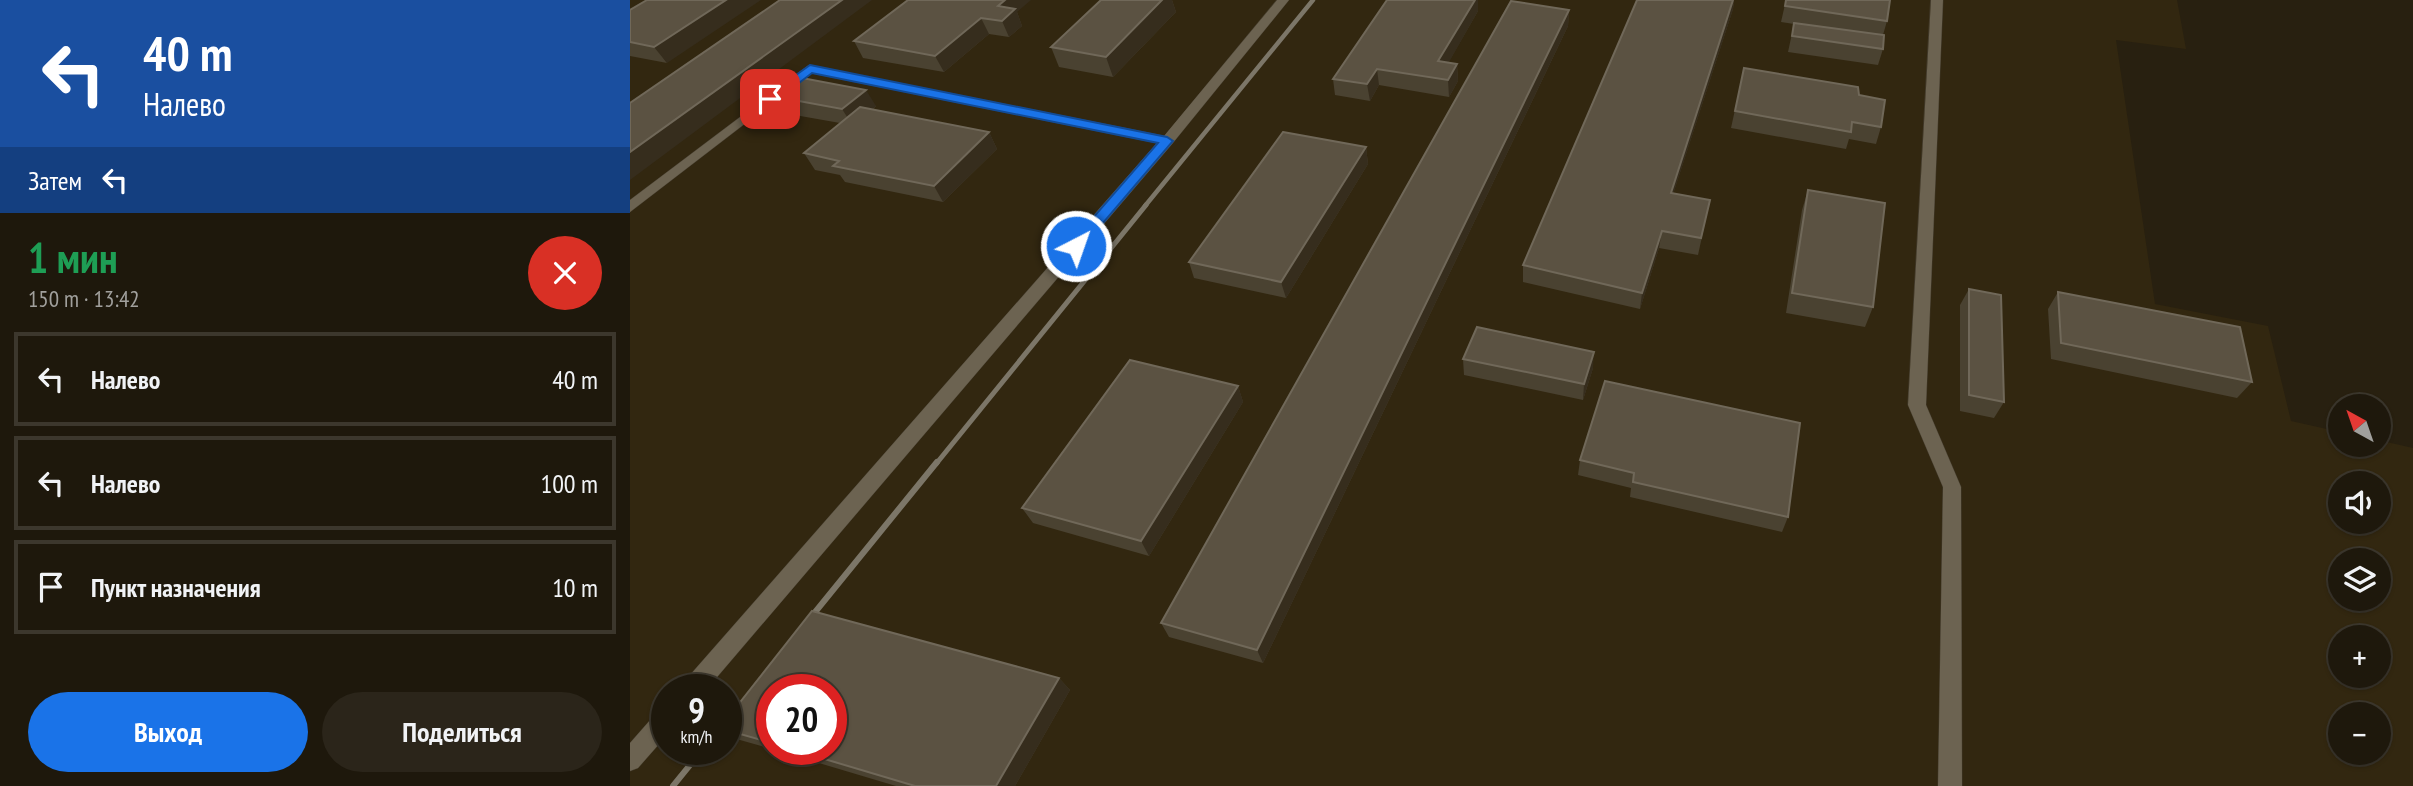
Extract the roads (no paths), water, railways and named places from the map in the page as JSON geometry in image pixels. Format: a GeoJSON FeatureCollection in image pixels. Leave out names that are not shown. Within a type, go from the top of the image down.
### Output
{"type":"FeatureCollection","features":[{"type":"Feature","properties":{"kind":"lane"},"geometry":{"type":"LineString","coordinates":[[705,674],[1167,141],[1283,0]]}},
{"type":"Feature","properties":{"kind":"lane"},"geometry":{"type":"LineString","coordinates":[[1937,0],[1917,405],[1952,487],[1950,786]]}},
{"type":"Feature","properties":{"kind":"lane"},"geometry":{"type":"LineString","coordinates":[[630,207],[810,69],[1167,141]]}},
{"type":"Feature","properties":{"kind":"lane"},"geometry":{"type":"LineString","coordinates":[[630,760],[651,736]]}},
{"type":"Feature","properties":{"kind":"railway"},"geometry":{"type":"LineString","coordinates":[[1145,206],[1313,0]]}},
{"type":"Feature","properties":{"kind":"railway"},"geometry":{"type":"LineString","coordinates":[[936,464],[1146,205]]}},
{"type":"Feature","properties":{"kind":"railway"},"geometry":{"type":"LineString","coordinates":[[803,627],[937,462]]}},
{"type":"Feature","properties":{"kind":"railway"},"geometry":{"type":"LineString","coordinates":[[673,786],[690,765]]}}]}
